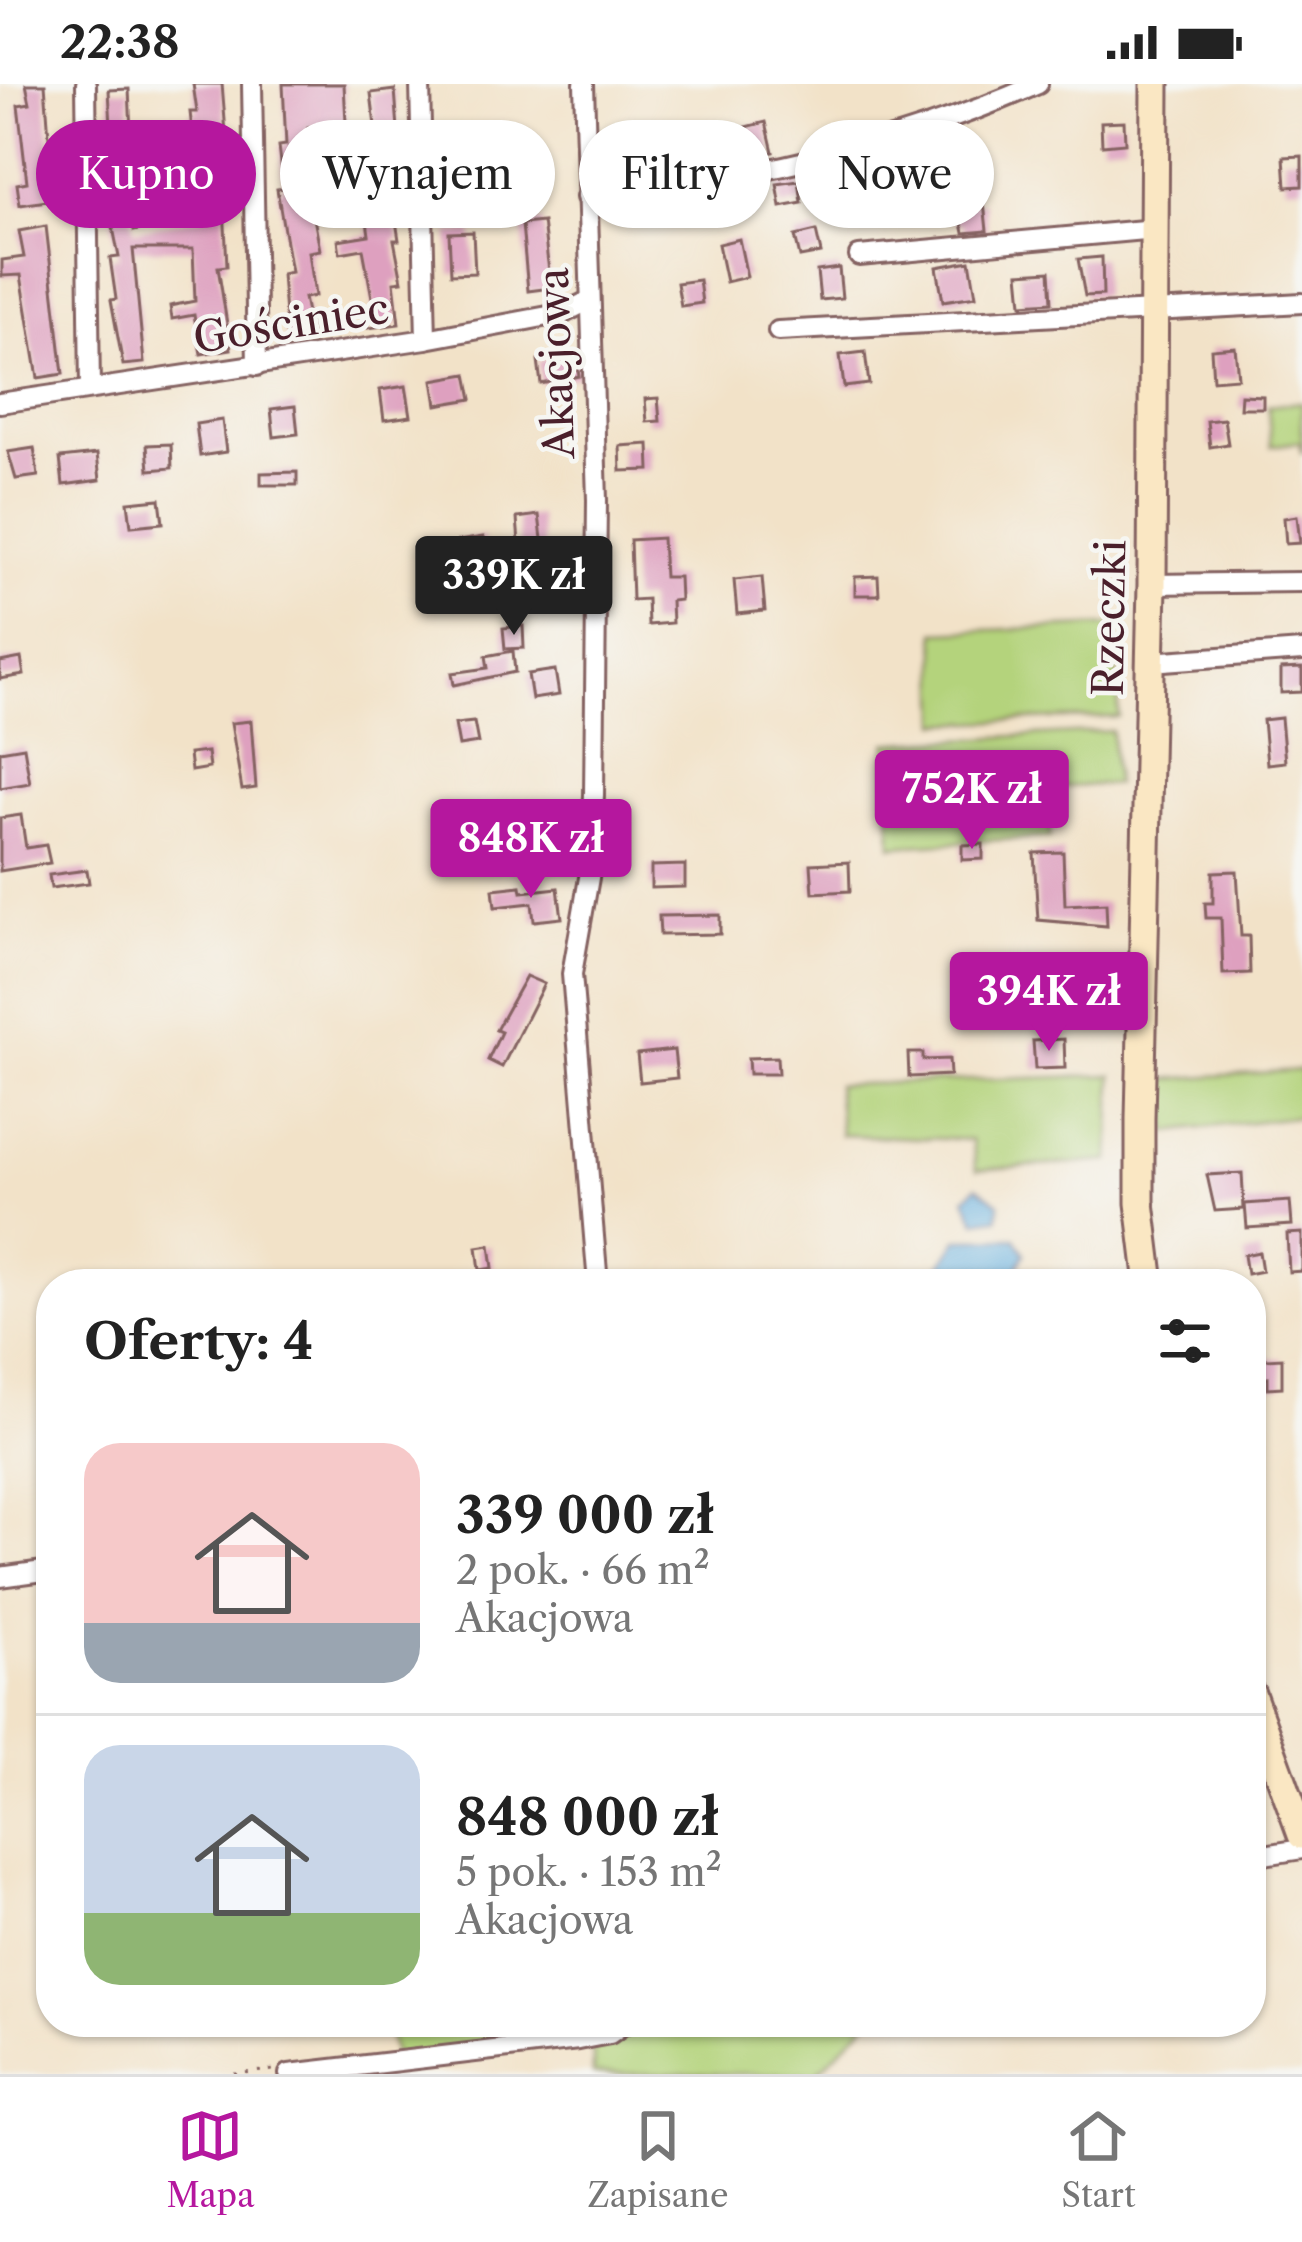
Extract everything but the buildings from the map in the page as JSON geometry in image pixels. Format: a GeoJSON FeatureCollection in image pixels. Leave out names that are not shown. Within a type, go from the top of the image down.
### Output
{"type":"FeatureCollection","features":[{"type":"Feature","properties":{"kind":"main road","name":"Rzeczki"},"geometry":{"type":"LineString","coordinates":[[1148,1269],[1140,1202],[1140,1119],[1152,584],[1155,84]]}},
{"type":"Feature","properties":{"kind":"main road"},"geometry":{"type":"LineString","coordinates":[[1266,1738],[1302,1835]]}},
{"type":"Feature","properties":{"kind":"street"},"geometry":{"type":"LineString","coordinates":[[86,84],[90,389]]}},
{"type":"Feature","properties":{"kind":"street"},"geometry":{"type":"LineString","coordinates":[[252,84],[257,366]]}},
{"type":"Feature","properties":{"kind":"street"},"geometry":{"type":"LineString","coordinates":[[420,84],[426,339]]}},
{"type":"Feature","properties":{"kind":"street","name":"Akacjowa"},"geometry":{"type":"LineString","coordinates":[[584,84],[585,120]]}},
{"type":"Feature","properties":{"kind":"street"},"geometry":{"type":"LineString","coordinates":[[771,172],[985,108],[1038,84]]}},
{"type":"Feature","properties":{"kind":"street","name":"Akacjowa"},"geometry":{"type":"LineString","coordinates":[[587,228],[597,500],[594,795],[590,872],[572,974],[597,1269]]}},
{"type":"Feature","properties":{"kind":"street"},"geometry":{"type":"LineString","coordinates":[[859,256],[1156,229]]}},
{"type":"Feature","properties":{"kind":"street","name":"Gościniec"},"geometry":{"type":"LineString","coordinates":[[0,403],[426,339],[564,313],[590,300]]}},
{"type":"Feature","properties":{"kind":"street"},"geometry":{"type":"LineString","coordinates":[[778,331],[1302,303]]}},
{"type":"Feature","properties":{"kind":"street"},"geometry":{"type":"LineString","coordinates":[[1152,584],[1302,582]]}},
{"type":"Feature","properties":{"kind":"street"},"geometry":{"type":"LineString","coordinates":[[1150,662],[1302,651]]}},
{"type":"Feature","properties":{"kind":"street"},"geometry":{"type":"LineString","coordinates":[[0,1577],[36,1572]]}},
{"type":"Feature","properties":{"kind":"street"},"geometry":{"type":"LineString","coordinates":[[1266,1855],[1302,1849]]}},
{"type":"Feature","properties":{"kind":"street"},"geometry":{"type":"LineString","coordinates":[[289,2074],[331,2072],[552,2037]]}},
{"type":"Feature","properties":{"kind":"green space"},"geometry":{"type":"Polygon","coordinates":[[[1302,402],[1302,454],[1299,442],[1271,446],[1268,406],[1302,402]]]}},
{"type":"Feature","properties":{"kind":"green space"},"geometry":{"type":"Polygon","coordinates":[[[1116,625],[1119,717],[939,723],[936,632],[1116,625]]]}},
{"type":"Feature","properties":{"kind":"green space"},"geometry":{"type":"Polygon","coordinates":[[[1112,731],[1115,784],[1048,788],[1050,837],[892,846],[887,743],[1112,731]]]}},
{"type":"Feature","properties":{"kind":"green space"},"geometry":{"type":"Polygon","coordinates":[[[1302,1070],[1302,1116],[1167,1132],[1166,1079],[1302,1070]]]}},
{"type":"Feature","properties":{"kind":"green space"},"geometry":{"type":"Polygon","coordinates":[[[1113,1075],[1110,1161],[976,1170],[972,1140],[841,1135],[836,1085],[1113,1075]]]}},
{"type":"Feature","properties":{"kind":"green space"},"geometry":{"type":"Polygon","coordinates":[[[390,2037],[852,2037],[816,2074],[593,2074],[593,2052],[578,2040],[395,2062],[390,2037]]]}},
{"type":"Feature","properties":{"kind":"water"},"geometry":{"type":"Polygon","coordinates":[[[977,1186],[1000,1204],[998,1218],[976,1221],[966,1198],[977,1186]]]}},
{"type":"Feature","properties":{"kind":"water"},"geometry":{"type":"Polygon","coordinates":[[[1016,1238],[1025,1254],[1017,1269],[940,1269],[958,1239],[1016,1238]]]}}]}
